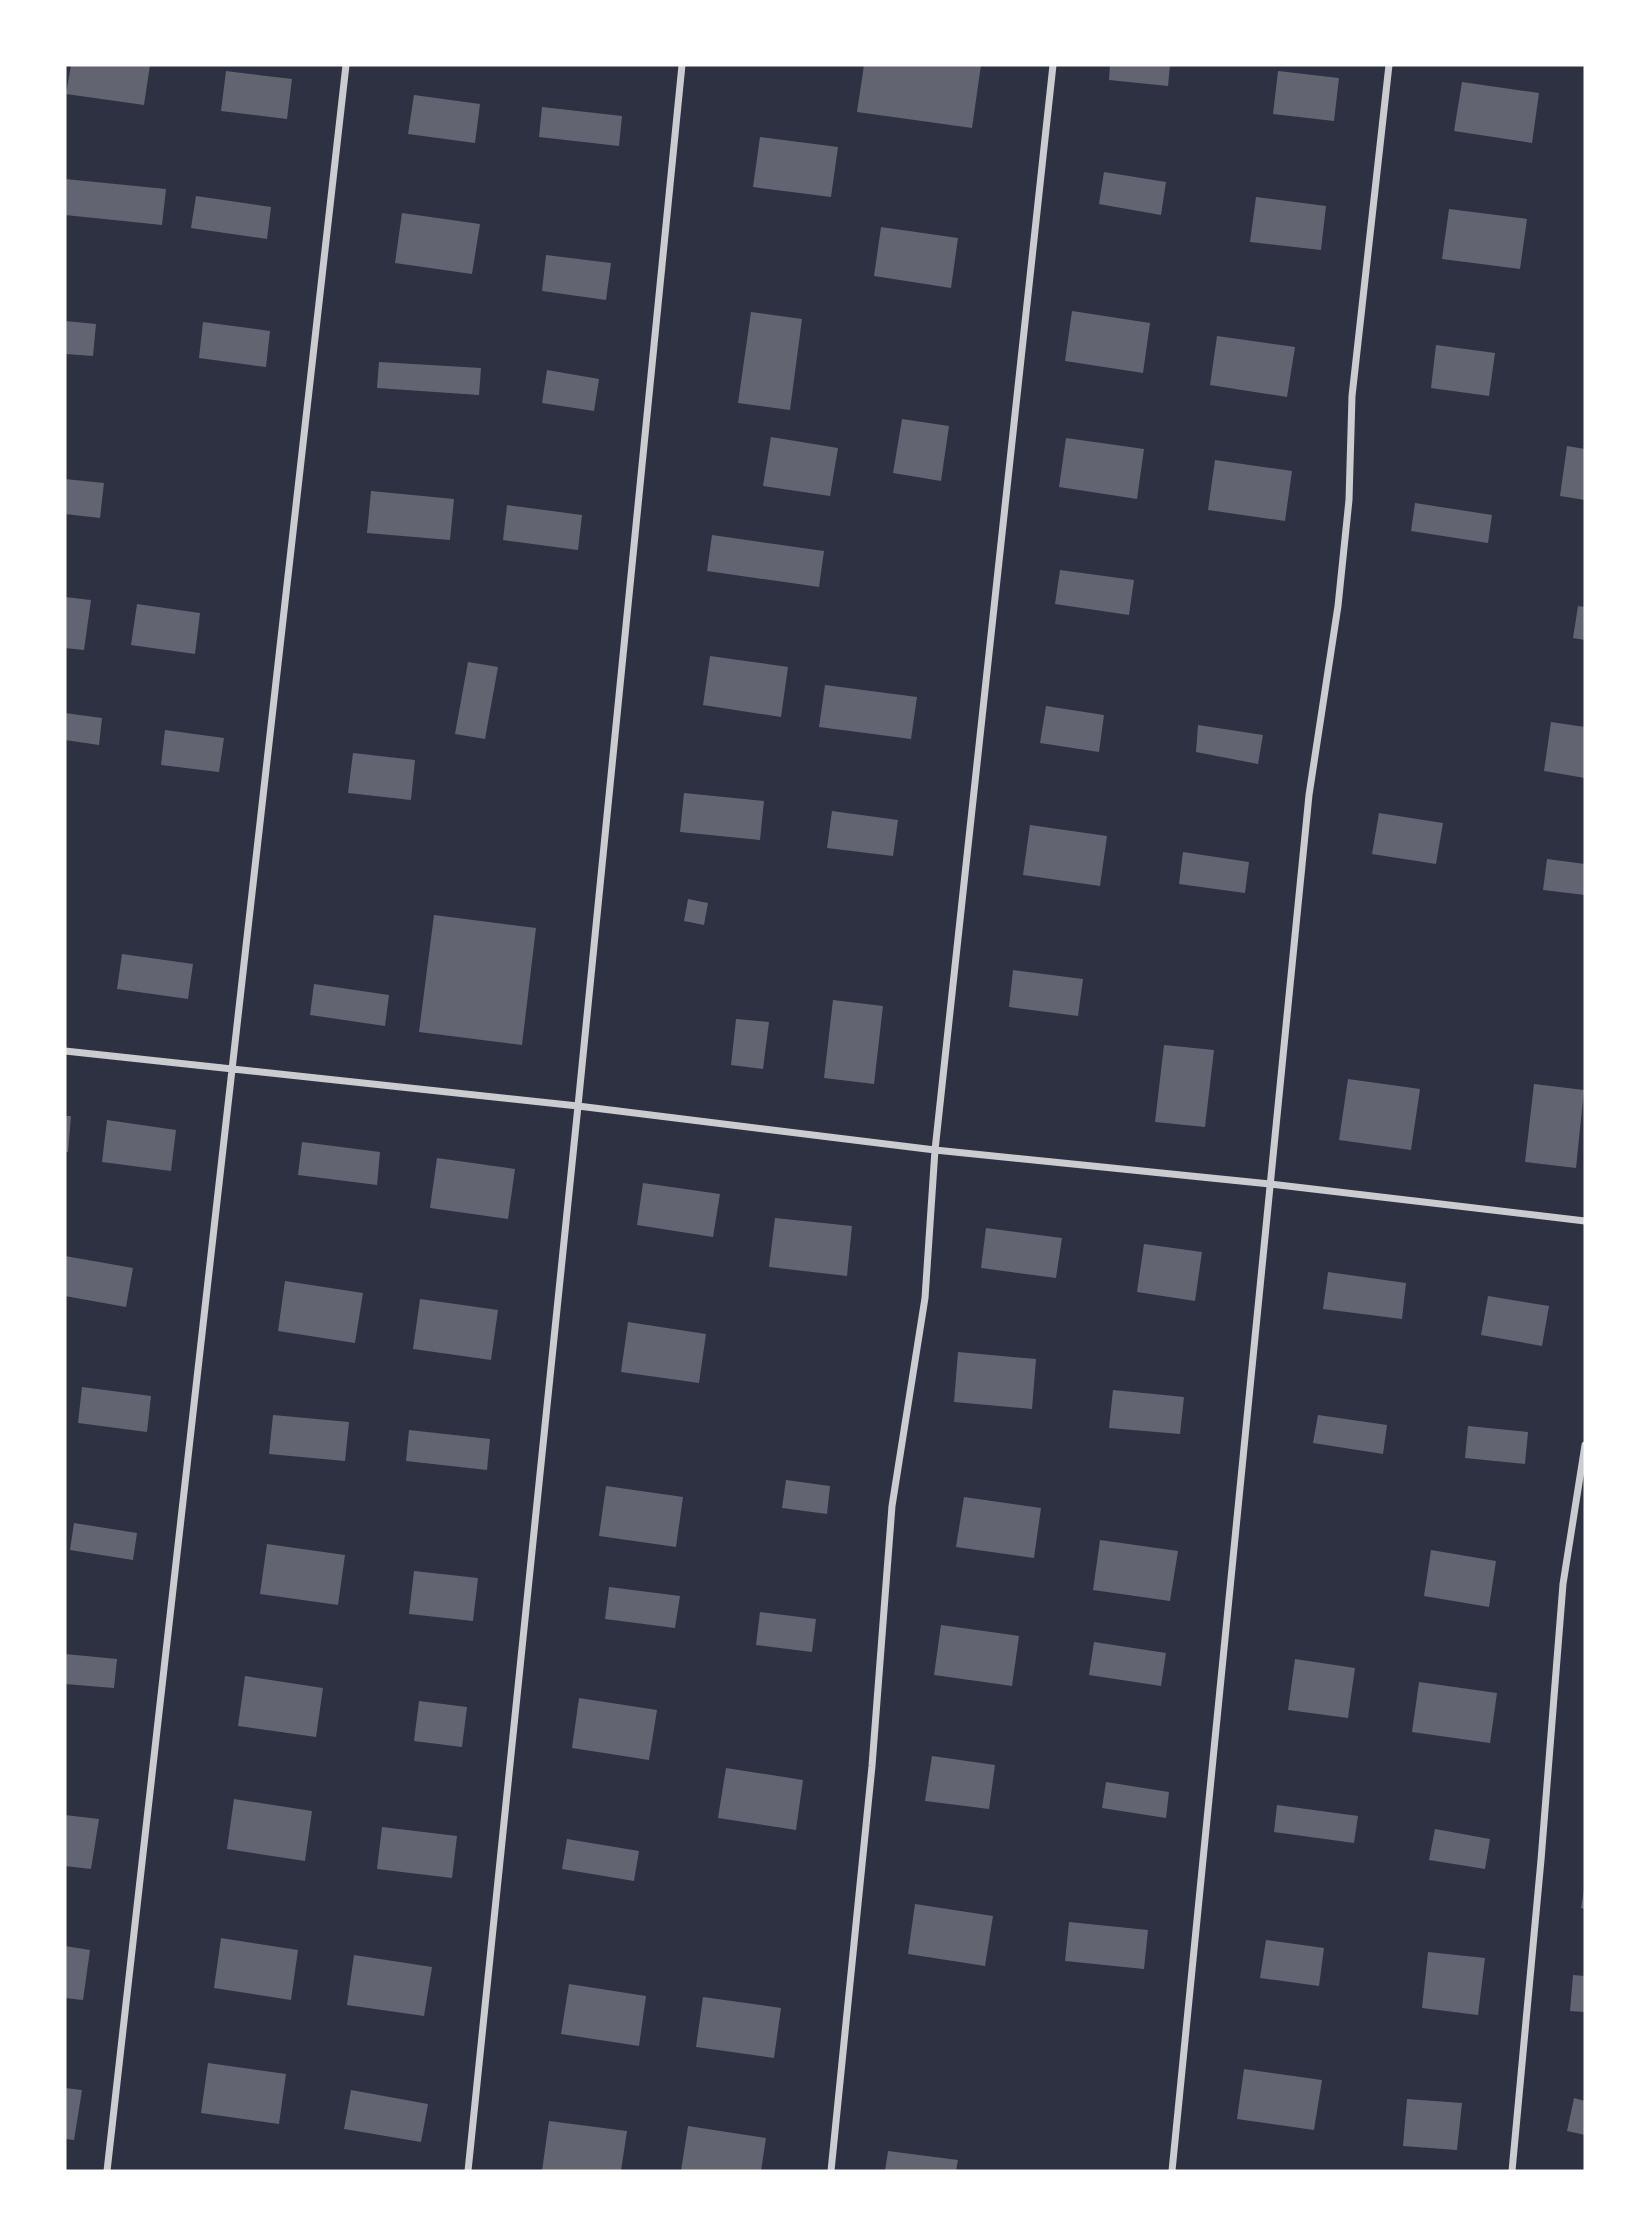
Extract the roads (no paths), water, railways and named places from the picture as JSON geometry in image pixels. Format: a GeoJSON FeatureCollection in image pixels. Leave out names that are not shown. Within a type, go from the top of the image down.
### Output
{"type":"FeatureCollection","features":[{"type":"Feature","properties":{"kind":"street"},"geometry":{"type":"LineString","coordinates":[[107,2171],[346,65]]}},
{"type":"Feature","properties":{"kind":"street"},"geometry":{"type":"LineString","coordinates":[[468,2171],[682,65]]}},
{"type":"Feature","properties":{"kind":"street"},"geometry":{"type":"LineString","coordinates":[[831,2171],[872,1766],[892,1506],[925,1298],[935,1150],[1053,65]]}},
{"type":"Feature","properties":{"kind":"street"},"geometry":{"type":"LineString","coordinates":[[1172,2171],[1309,795],[1339,593],[1349,500],[1352,396],[1389,65]]}},
{"type":"Feature","properties":{"kind":"street"},"geometry":{"type":"LineString","coordinates":[[65,1051],[578,1105],[935,1150],[1270,1184],[1585,1222]]}},
{"type":"Feature","properties":{"kind":"street"},"geometry":{"type":"LineString","coordinates":[[1512,2171],[1563,1584],[1585,1445]]}}]}
